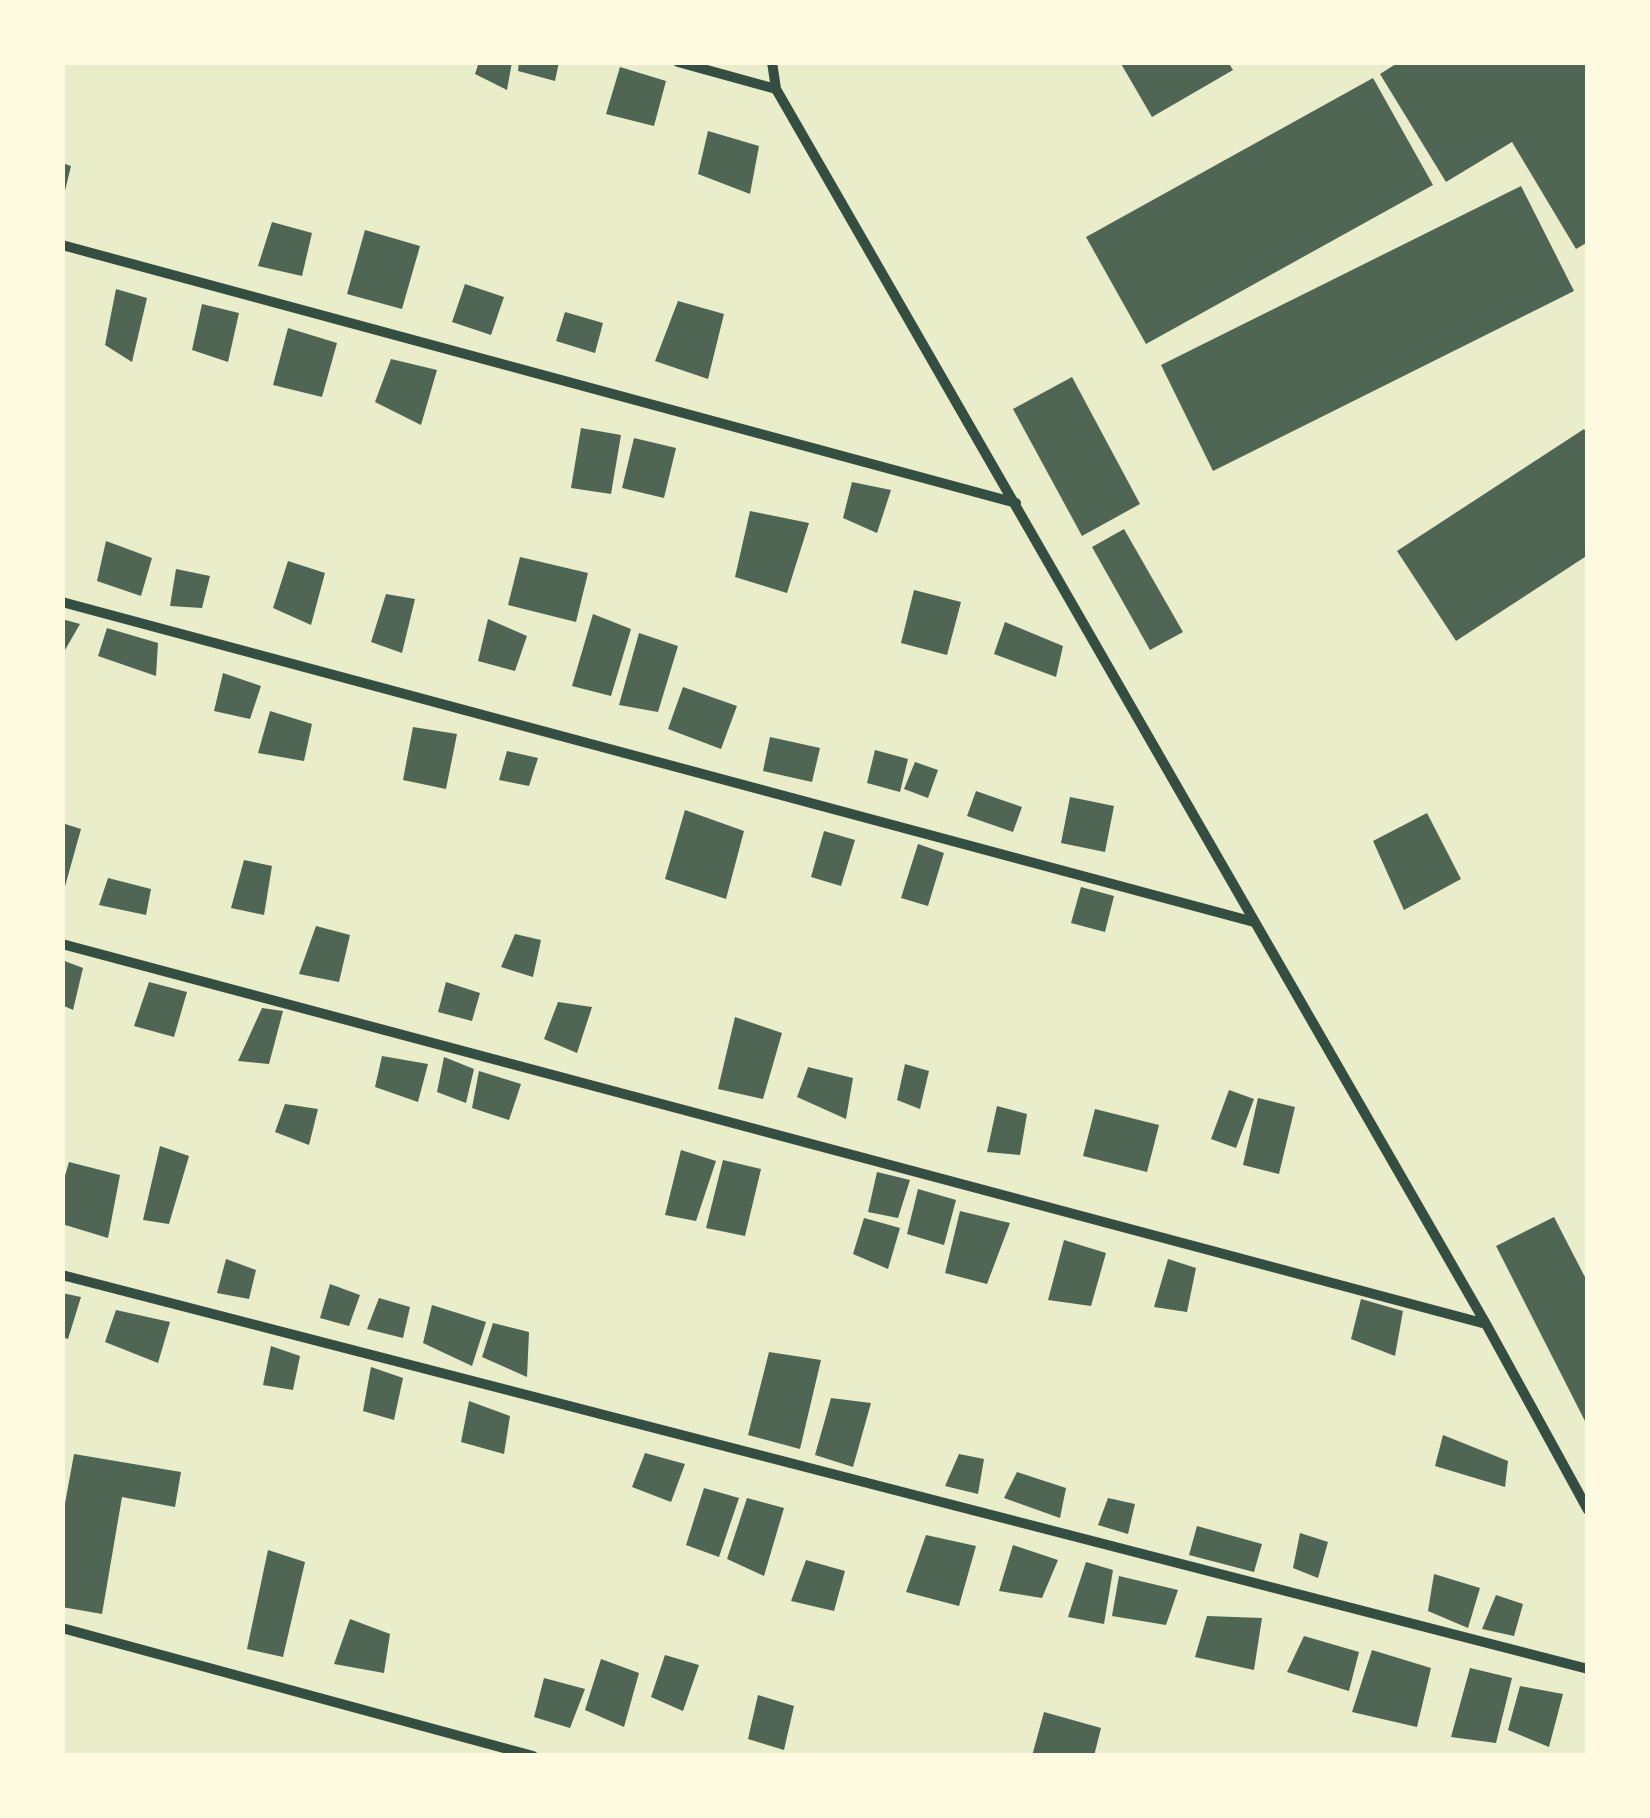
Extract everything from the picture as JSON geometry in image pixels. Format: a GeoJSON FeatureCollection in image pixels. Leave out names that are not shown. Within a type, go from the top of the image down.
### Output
{"type":"FeatureCollection","features":[{"type":"Feature","properties":{"kind":"street"},"geometry":{"type":"LineString","coordinates":[[678,62],[776,89]]}},
{"type":"Feature","properties":{"kind":"street"},"geometry":{"type":"LineString","coordinates":[[772,62],[776,89],[1486,1324],[1588,1510]]}},
{"type":"Feature","properties":{"kind":"street"},"geometry":{"type":"LineString","coordinates":[[62,245],[1016,502]]}},
{"type":"Feature","properties":{"kind":"street"},"geometry":{"type":"LineString","coordinates":[[62,602],[1254,922]]}},
{"type":"Feature","properties":{"kind":"street"},"geometry":{"type":"LineString","coordinates":[[62,944],[1486,1324]]}},
{"type":"Feature","properties":{"kind":"street"},"geometry":{"type":"LineString","coordinates":[[62,1276],[1588,1669]]}},
{"type":"Feature","properties":{"kind":"street"},"geometry":{"type":"LineString","coordinates":[[62,1628],[533,1756]]}},
{"type":"Feature","properties":{"kind":"building"},"geometry":{"type":"Polygon","coordinates":[[[479,62],[512,62],[507,90],[475,74],[479,62]]]}},
{"type":"Feature","properties":{"kind":"building"},"geometry":{"type":"Polygon","coordinates":[[[519,62],[559,62],[555,81],[518,71],[519,62]]]}},
{"type":"Feature","properties":{"kind":"building"},"geometry":{"type":"Polygon","coordinates":[[[1120,62],[1228,62],[1233,70],[1152,117],[1120,62]]]}},
{"type":"Feature","properties":{"kind":"building"},"geometry":{"type":"Polygon","coordinates":[[[1399,62],[1588,62],[1588,242],[1576,249],[1512,142],[1446,182],[1380,74],[1399,62]]]}},
{"type":"Feature","properties":{"kind":"building"},"geometry":{"type":"Polygon","coordinates":[[[620,67],[666,81],[654,126],[606,114],[620,67]]]}},
{"type":"Feature","properties":{"kind":"building"},"geometry":{"type":"Polygon","coordinates":[[[1373,78],[1433,185],[1146,344],[1086,237],[1373,78]]]}},
{"type":"Feature","properties":{"kind":"building"},"geometry":{"type":"Polygon","coordinates":[[[708,131],[759,146],[750,194],[698,174],[708,131]]]}},
{"type":"Feature","properties":{"kind":"building"},"geometry":{"type":"Polygon","coordinates":[[[62,163],[71,166],[64,195],[62,194],[62,163]]]}},
{"type":"Feature","properties":{"kind":"building"},"geometry":{"type":"Polygon","coordinates":[[[1521,186],[1574,291],[1213,471],[1161,365],[1521,186]]]}},
{"type":"Feature","properties":{"kind":"building"},"geometry":{"type":"Polygon","coordinates":[[[272,222],[312,233],[302,276],[258,266],[272,222]]]}},
{"type":"Feature","properties":{"kind":"building"},"geometry":{"type":"Polygon","coordinates":[[[365,230],[420,246],[402,309],[347,294],[365,230]]]}},
{"type":"Feature","properties":{"kind":"building"},"geometry":{"type":"Polygon","coordinates":[[[465,284],[504,297],[491,335],[452,322],[465,284]]]}},
{"type":"Feature","properties":{"kind":"building"},"geometry":{"type":"Polygon","coordinates":[[[116,289],[147,298],[132,362],[105,345],[116,289]]]}},
{"type":"Feature","properties":{"kind":"building"},"geometry":{"type":"Polygon","coordinates":[[[678,301],[724,314],[708,379],[655,361],[678,301]]]}},
{"type":"Feature","properties":{"kind":"building"},"geometry":{"type":"Polygon","coordinates":[[[202,304],[239,313],[228,362],[192,350],[202,304]]]}},
{"type":"Feature","properties":{"kind":"building"},"geometry":{"type":"Polygon","coordinates":[[[565,312],[603,323],[595,353],[556,341],[565,312]]]}},
{"type":"Feature","properties":{"kind":"building"},"geometry":{"type":"Polygon","coordinates":[[[288,328],[337,343],[322,397],[273,385],[288,328]]]}},
{"type":"Feature","properties":{"kind":"building"},"geometry":{"type":"Polygon","coordinates":[[[391,359],[437,370],[421,425],[375,402],[391,359]]]}},
{"type":"Feature","properties":{"kind":"building"},"geometry":{"type":"Polygon","coordinates":[[[1072,377],[1140,504],[1082,536],[1013,409],[1072,377]]]}},
{"type":"Feature","properties":{"kind":"building"},"geometry":{"type":"Polygon","coordinates":[[[581,428],[621,435],[611,494],[571,488],[581,428]]]}},
{"type":"Feature","properties":{"kind":"building"},"geometry":{"type":"Polygon","coordinates":[[[1584,429],[1588,435],[1588,555],[1456,641],[1397,551],[1584,429]]]}},
{"type":"Feature","properties":{"kind":"building"},"geometry":{"type":"Polygon","coordinates":[[[634,438],[676,448],[664,498],[622,488],[634,438]]]}},
{"type":"Feature","properties":{"kind":"building"},"geometry":{"type":"Polygon","coordinates":[[[852,482],[891,490],[877,533],[843,518],[852,482]]]}},
{"type":"Feature","properties":{"kind":"building"},"geometry":{"type":"Polygon","coordinates":[[[750,511],[809,523],[787,593],[735,577],[750,511]]]}},
{"type":"Feature","properties":{"kind":"building"},"geometry":{"type":"Polygon","coordinates":[[[1124,529],[1183,632],[1150,650],[1092,547],[1124,529]]]}},
{"type":"Feature","properties":{"kind":"building"},"geometry":{"type":"Polygon","coordinates":[[[106,541],[152,558],[141,596],[97,581],[106,541]]]}},
{"type":"Feature","properties":{"kind":"building"},"geometry":{"type":"Polygon","coordinates":[[[520,557],[588,573],[576,622],[508,605],[520,557]]]}},
{"type":"Feature","properties":{"kind":"building"},"geometry":{"type":"Polygon","coordinates":[[[288,561],[325,573],[311,625],[273,608],[288,561]]]}},
{"type":"Feature","properties":{"kind":"building"},"geometry":{"type":"Polygon","coordinates":[[[176,569],[210,576],[202,608],[170,606],[176,569]]]}},
{"type":"Feature","properties":{"kind":"building"},"geometry":{"type":"Polygon","coordinates":[[[914,590],[961,602],[947,655],[901,643],[914,590]]]}},
{"type":"Feature","properties":{"kind":"building"},"geometry":{"type":"Polygon","coordinates":[[[386,594],[415,599],[402,653],[371,642],[386,594]]]}},
{"type":"Feature","properties":{"kind":"building"},"geometry":{"type":"Polygon","coordinates":[[[593,614],[631,629],[611,696],[572,686],[593,614]]]}},
{"type":"Feature","properties":{"kind":"building"},"geometry":{"type":"Polygon","coordinates":[[[62,619],[80,624],[65,650],[62,649],[62,619]]]}},
{"type":"Feature","properties":{"kind":"building"},"geometry":{"type":"Polygon","coordinates":[[[488,619],[527,636],[515,671],[478,661],[488,619]]]}},
{"type":"Feature","properties":{"kind":"building"},"geometry":{"type":"Polygon","coordinates":[[[1005,622],[1063,646],[1056,677],[994,654],[1005,622]]]}},
{"type":"Feature","properties":{"kind":"building"},"geometry":{"type":"Polygon","coordinates":[[[107,628],[158,643],[156,676],[98,656],[107,628]]]}},
{"type":"Feature","properties":{"kind":"building"},"geometry":{"type":"Polygon","coordinates":[[[639,633],[678,646],[658,712],[619,705],[639,633]]]}},
{"type":"Feature","properties":{"kind":"building"},"geometry":{"type":"Polygon","coordinates":[[[223,673],[261,686],[250,719],[214,711],[223,673]]]}},
{"type":"Feature","properties":{"kind":"building"},"geometry":{"type":"Polygon","coordinates":[[[683,687],[737,706],[721,749],[668,729],[683,687]]]}},
{"type":"Feature","properties":{"kind":"building"},"geometry":{"type":"Polygon","coordinates":[[[270,711],[312,724],[304,761],[258,753],[270,711]]]}},
{"type":"Feature","properties":{"kind":"building"},"geometry":{"type":"Polygon","coordinates":[[[413,727],[457,734],[446,789],[403,780],[413,727]]]}},
{"type":"Feature","properties":{"kind":"building"},"geometry":{"type":"Polygon","coordinates":[[[770,737],[820,748],[812,782],[763,771],[770,737]]]}},
{"type":"Feature","properties":{"kind":"building"},"geometry":{"type":"Polygon","coordinates":[[[875,750],[908,759],[900,792],[867,783],[875,750]]]}},
{"type":"Feature","properties":{"kind":"building"},"geometry":{"type":"Polygon","coordinates":[[[507,751],[538,758],[529,786],[499,780],[507,751]]]}},
{"type":"Feature","properties":{"kind":"building"},"geometry":{"type":"Polygon","coordinates":[[[915,762],[938,770],[928,798],[904,789],[915,762]]]}},
{"type":"Feature","properties":{"kind":"building"},"geometry":{"type":"Polygon","coordinates":[[[976,791],[1022,807],[1013,832],[967,816],[976,791]]]}},
{"type":"Feature","properties":{"kind":"building"},"geometry":{"type":"Polygon","coordinates":[[[1070,797],[1114,806],[1105,852],[1061,843],[1070,797]]]}},
{"type":"Feature","properties":{"kind":"building"},"geometry":{"type":"Polygon","coordinates":[[[685,810],[744,831],[726,899],[665,879],[685,810]]]}},
{"type":"Feature","properties":{"kind":"building"},"geometry":{"type":"Polygon","coordinates":[[[1427,813],[1461,879],[1404,910],[1373,841],[1427,813]]]}},
{"type":"Feature","properties":{"kind":"building"},"geometry":{"type":"Polygon","coordinates":[[[62,823],[81,829],[64,890],[62,890],[62,823]]]}},
{"type":"Feature","properties":{"kind":"building"},"geometry":{"type":"Polygon","coordinates":[[[824,831],[855,840],[841,886],[811,877],[824,831]]]}},
{"type":"Feature","properties":{"kind":"building"},"geometry":{"type":"Polygon","coordinates":[[[918,844],[944,853],[928,906],[901,898],[918,844]]]}},
{"type":"Feature","properties":{"kind":"building"},"geometry":{"type":"Polygon","coordinates":[[[244,860],[272,866],[264,915],[231,908],[244,860]]]}},
{"type":"Feature","properties":{"kind":"building"},"geometry":{"type":"Polygon","coordinates":[[[108,878],[151,889],[146,915],[99,905],[108,878]]]}},
{"type":"Feature","properties":{"kind":"building"},"geometry":{"type":"Polygon","coordinates":[[[1081,887],[1114,896],[1105,932],[1071,923],[1081,887]]]}},
{"type":"Feature","properties":{"kind":"building"},"geometry":{"type":"Polygon","coordinates":[[[316,926],[350,935],[339,982],[299,974],[316,926]]]}},
{"type":"Feature","properties":{"kind":"building"},"geometry":{"type":"Polygon","coordinates":[[[515,934],[541,940],[533,977],[501,967],[515,934]]]}},
{"type":"Feature","properties":{"kind":"building"},"geometry":{"type":"Polygon","coordinates":[[[62,960],[83,968],[73,1010],[62,1005],[62,960]]]}},
{"type":"Feature","properties":{"kind":"building"},"geometry":{"type":"Polygon","coordinates":[[[149,982],[187,992],[174,1037],[134,1026],[149,982]]]}},
{"type":"Feature","properties":{"kind":"building"},"geometry":{"type":"Polygon","coordinates":[[[446,982],[480,993],[472,1021],[438,1012],[446,982]]]}},
{"type":"Feature","properties":{"kind":"building"},"geometry":{"type":"Polygon","coordinates":[[[558,1002],[592,1007],[577,1053],[544,1039],[558,1002]]]}},
{"type":"Feature","properties":{"kind":"building"},"geometry":{"type":"Polygon","coordinates":[[[262,1008],[283,1011],[269,1064],[238,1061],[262,1008]]]}},
{"type":"Feature","properties":{"kind":"building"},"geometry":{"type":"Polygon","coordinates":[[[735,1017],[782,1033],[763,1099],[718,1089],[735,1017]]]}},
{"type":"Feature","properties":{"kind":"building"},"geometry":{"type":"Polygon","coordinates":[[[382,1056],[428,1064],[418,1102],[375,1087],[382,1056]]]}},
{"type":"Feature","properties":{"kind":"building"},"geometry":{"type":"Polygon","coordinates":[[[444,1057],[474,1069],[466,1103],[437,1092],[444,1057]]]}},
{"type":"Feature","properties":{"kind":"building"},"geometry":{"type":"Polygon","coordinates":[[[905,1064],[929,1071],[920,1109],[897,1100],[905,1064]]]}},
{"type":"Feature","properties":{"kind":"building"},"geometry":{"type":"Polygon","coordinates":[[[808,1067],[853,1078],[846,1119],[797,1097],[808,1067]]]}},
{"type":"Feature","properties":{"kind":"building"},"geometry":{"type":"Polygon","coordinates":[[[479,1071],[521,1084],[509,1120],[472,1108],[479,1071]]]}},
{"type":"Feature","properties":{"kind":"building"},"geometry":{"type":"Polygon","coordinates":[[[1229,1090],[1254,1099],[1236,1148],[1211,1139],[1229,1090]]]}},
{"type":"Feature","properties":{"kind":"building"},"geometry":{"type":"Polygon","coordinates":[[[1258,1098],[1295,1107],[1279,1174],[1243,1165],[1258,1098]]]}},
{"type":"Feature","properties":{"kind":"building"},"geometry":{"type":"Polygon","coordinates":[[[285,1104],[318,1109],[309,1145],[275,1132],[285,1104]]]}},
{"type":"Feature","properties":{"kind":"building"},"geometry":{"type":"Polygon","coordinates":[[[997,1106],[1027,1114],[1020,1155],[987,1152],[997,1106]]]}},
{"type":"Feature","properties":{"kind":"building"},"geometry":{"type":"Polygon","coordinates":[[[1095,1109],[1159,1125],[1147,1172],[1083,1156],[1095,1109]]]}},
{"type":"Feature","properties":{"kind":"building"},"geometry":{"type":"Polygon","coordinates":[[[160,1146],[189,1156],[169,1224],[143,1220],[160,1146]]]}},
{"type":"Feature","properties":{"kind":"building"},"geometry":{"type":"Polygon","coordinates":[[[681,1150],[716,1161],[696,1221],[665,1215],[681,1150]]]}},
{"type":"Feature","properties":{"kind":"building"},"geometry":{"type":"Polygon","coordinates":[[[723,1160],[761,1169],[745,1236],[706,1228],[723,1160]]]}},
{"type":"Feature","properties":{"kind":"building"},"geometry":{"type":"Polygon","coordinates":[[[69,1162],[120,1175],[108,1238],[62,1224],[62,1186],[69,1162]]]}},
{"type":"Feature","properties":{"kind":"building"},"geometry":{"type":"Polygon","coordinates":[[[877,1172],[910,1180],[898,1218],[868,1212],[877,1172]]]}},
{"type":"Feature","properties":{"kind":"building"},"geometry":{"type":"Polygon","coordinates":[[[918,1189],[956,1200],[944,1245],[907,1234],[918,1189]]]}},
{"type":"Feature","properties":{"kind":"building"},"geometry":{"type":"Polygon","coordinates":[[[960,1211],[1010,1223],[987,1284],[945,1273],[960,1211]]]}},
{"type":"Feature","properties":{"kind":"building"},"geometry":{"type":"Polygon","coordinates":[[[1554,1217],[1588,1283],[1588,1427],[1496,1246],[1554,1217]]]}},
{"type":"Feature","properties":{"kind":"building"},"geometry":{"type":"Polygon","coordinates":[[[864,1218],[900,1228],[888,1269],[853,1254],[864,1218]]]}},
{"type":"Feature","properties":{"kind":"building"},"geometry":{"type":"Polygon","coordinates":[[[1064,1240],[1106,1253],[1091,1306],[1048,1300],[1064,1240]]]}},
{"type":"Feature","properties":{"kind":"building"},"geometry":{"type":"Polygon","coordinates":[[[226,1259],[256,1270],[249,1299],[217,1293],[226,1259]]]}},
{"type":"Feature","properties":{"kind":"building"},"geometry":{"type":"Polygon","coordinates":[[[1168,1259],[1196,1268],[1187,1312],[1154,1307],[1168,1259]]]}},
{"type":"Feature","properties":{"kind":"building"},"geometry":{"type":"Polygon","coordinates":[[[330,1284],[360,1295],[349,1326],[320,1318],[330,1284]]]}},
{"type":"Feature","properties":{"kind":"building"},"geometry":{"type":"Polygon","coordinates":[[[62,1293],[81,1297],[68,1339],[62,1337],[62,1293]]]}},
{"type":"Feature","properties":{"kind":"building"},"geometry":{"type":"Polygon","coordinates":[[[379,1298],[410,1307],[403,1338],[367,1329],[379,1298]]]}},
{"type":"Feature","properties":{"kind":"building"},"geometry":{"type":"Polygon","coordinates":[[[1361,1299],[1403,1311],[1395,1356],[1351,1339],[1361,1299]]]}},
{"type":"Feature","properties":{"kind":"building"},"geometry":{"type":"Polygon","coordinates":[[[432,1305],[486,1322],[472,1366],[423,1343],[432,1305]]]}},
{"type":"Feature","properties":{"kind":"building"},"geometry":{"type":"Polygon","coordinates":[[[116,1310],[170,1322],[158,1363],[105,1342],[116,1310]]]}},
{"type":"Feature","properties":{"kind":"building"},"geometry":{"type":"Polygon","coordinates":[[[493,1323],[529,1332],[527,1377],[482,1357],[493,1323]]]}},
{"type":"Feature","properties":{"kind":"building"},"geometry":{"type":"Polygon","coordinates":[[[271,1346],[300,1356],[293,1390],[263,1385],[271,1346]]]}},
{"type":"Feature","properties":{"kind":"building"},"geometry":{"type":"Polygon","coordinates":[[[769,1352],[821,1360],[800,1449],[748,1435],[769,1352]]]}},
{"type":"Feature","properties":{"kind":"building"},"geometry":{"type":"Polygon","coordinates":[[[371,1367],[403,1378],[394,1420],[363,1411],[371,1367]]]}},
{"type":"Feature","properties":{"kind":"building"},"geometry":{"type":"Polygon","coordinates":[[[831,1398],[871,1403],[853,1467],[815,1455],[831,1398]]]}},
{"type":"Feature","properties":{"kind":"building"},"geometry":{"type":"Polygon","coordinates":[[[469,1401],[510,1416],[504,1454],[461,1442],[469,1401]]]}},
{"type":"Feature","properties":{"kind":"building"},"geometry":{"type":"Polygon","coordinates":[[[1443,1435],[1508,1461],[1505,1487],[1435,1466],[1443,1435]]]}},
{"type":"Feature","properties":{"kind":"building"},"geometry":{"type":"Polygon","coordinates":[[[645,1453],[685,1464],[671,1502],[632,1487],[645,1453]]]}},
{"type":"Feature","properties":{"kind":"building"},"geometry":{"type":"Polygon","coordinates":[[[74,1454],[181,1472],[175,1507],[122,1497],[102,1614],[62,1607],[62,1520],[74,1454]]]}},
{"type":"Feature","properties":{"kind":"building"},"geometry":{"type":"Polygon","coordinates":[[[959,1454],[984,1459],[978,1494],[945,1486],[959,1454]]]}},
{"type":"Feature","properties":{"kind":"building"},"geometry":{"type":"Polygon","coordinates":[[[1017,1472],[1066,1488],[1060,1518],[1004,1498],[1017,1472]]]}},
{"type":"Feature","properties":{"kind":"building"},"geometry":{"type":"Polygon","coordinates":[[[704,1488],[739,1498],[719,1557],[686,1545],[704,1488]]]}},
{"type":"Feature","properties":{"kind":"building"},"geometry":{"type":"Polygon","coordinates":[[[747,1498],[784,1508],[764,1576],[727,1559],[747,1498]]]}},
{"type":"Feature","properties":{"kind":"building"},"geometry":{"type":"Polygon","coordinates":[[[1108,1498],[1135,1504],[1128,1534],[1098,1525],[1108,1498]]]}},
{"type":"Feature","properties":{"kind":"building"},"geometry":{"type":"Polygon","coordinates":[[[1197,1526],[1262,1544],[1254,1572],[1189,1555],[1197,1526]]]}},
{"type":"Feature","properties":{"kind":"building"},"geometry":{"type":"Polygon","coordinates":[[[1300,1533],[1328,1542],[1318,1578],[1293,1568],[1300,1533]]]}},
{"type":"Feature","properties":{"kind":"building"},"geometry":{"type":"Polygon","coordinates":[[[926,1535],[976,1546],[959,1606],[906,1592],[926,1535]]]}},
{"type":"Feature","properties":{"kind":"building"},"geometry":{"type":"Polygon","coordinates":[[[1013,1545],[1058,1560],[1042,1598],[999,1591],[1013,1545]]]}},
{"type":"Feature","properties":{"kind":"building"},"geometry":{"type":"Polygon","coordinates":[[[268,1550],[305,1562],[283,1657],[247,1649],[268,1550]]]}},
{"type":"Feature","properties":{"kind":"building"},"geometry":{"type":"Polygon","coordinates":[[[806,1560],[845,1571],[834,1611],[791,1601],[806,1560]]]}},
{"type":"Feature","properties":{"kind":"building"},"geometry":{"type":"Polygon","coordinates":[[[1086,1562],[1113,1570],[1104,1624],[1068,1617],[1086,1562]]]}},
{"type":"Feature","properties":{"kind":"building"},"geometry":{"type":"Polygon","coordinates":[[[1434,1574],[1480,1588],[1468,1628],[1428,1611],[1434,1574]]]}},
{"type":"Feature","properties":{"kind":"building"},"geometry":{"type":"Polygon","coordinates":[[[1119,1576],[1178,1590],[1166,1625],[1112,1616],[1119,1576]]]}},
{"type":"Feature","properties":{"kind":"building"},"geometry":{"type":"Polygon","coordinates":[[[1496,1595],[1523,1604],[1514,1636],[1482,1629],[1496,1595]]]}},
{"type":"Feature","properties":{"kind":"building"},"geometry":{"type":"Polygon","coordinates":[[[1207,1616],[1262,1618],[1254,1670],[1195,1657],[1207,1616]]]}},
{"type":"Feature","properties":{"kind":"building"},"geometry":{"type":"Polygon","coordinates":[[[350,1619],[390,1634],[384,1673],[334,1664],[350,1619]]]}},
{"type":"Feature","properties":{"kind":"building"},"geometry":{"type":"Polygon","coordinates":[[[1304,1636],[1359,1652],[1349,1691],[1287,1672],[1304,1636]]]}},
{"type":"Feature","properties":{"kind":"building"},"geometry":{"type":"Polygon","coordinates":[[[1372,1650],[1431,1668],[1417,1727],[1352,1712],[1372,1650]]]}},
{"type":"Feature","properties":{"kind":"building"},"geometry":{"type":"Polygon","coordinates":[[[665,1655],[699,1665],[683,1711],[651,1697],[665,1655]]]}},
{"type":"Feature","properties":{"kind":"building"},"geometry":{"type":"Polygon","coordinates":[[[601,1659],[639,1673],[624,1727],[585,1710],[601,1659]]]}},
{"type":"Feature","properties":{"kind":"building"},"geometry":{"type":"Polygon","coordinates":[[[1470,1668],[1512,1678],[1496,1743],[1451,1737],[1470,1668]]]}},
{"type":"Feature","properties":{"kind":"building"},"geometry":{"type":"Polygon","coordinates":[[[544,1678],[585,1689],[570,1728],[534,1717],[544,1678]]]}},
{"type":"Feature","properties":{"kind":"building"},"geometry":{"type":"Polygon","coordinates":[[[1520,1686],[1563,1694],[1549,1747],[1508,1730],[1520,1686]]]}},
{"type":"Feature","properties":{"kind":"building"},"geometry":{"type":"Polygon","coordinates":[[[758,1695],[794,1706],[784,1750],[748,1739],[758,1695]]]}},
{"type":"Feature","properties":{"kind":"building"},"geometry":{"type":"Polygon","coordinates":[[[1044,1712],[1101,1728],[1094,1756],[1032,1756],[1044,1712]]]}}]}
